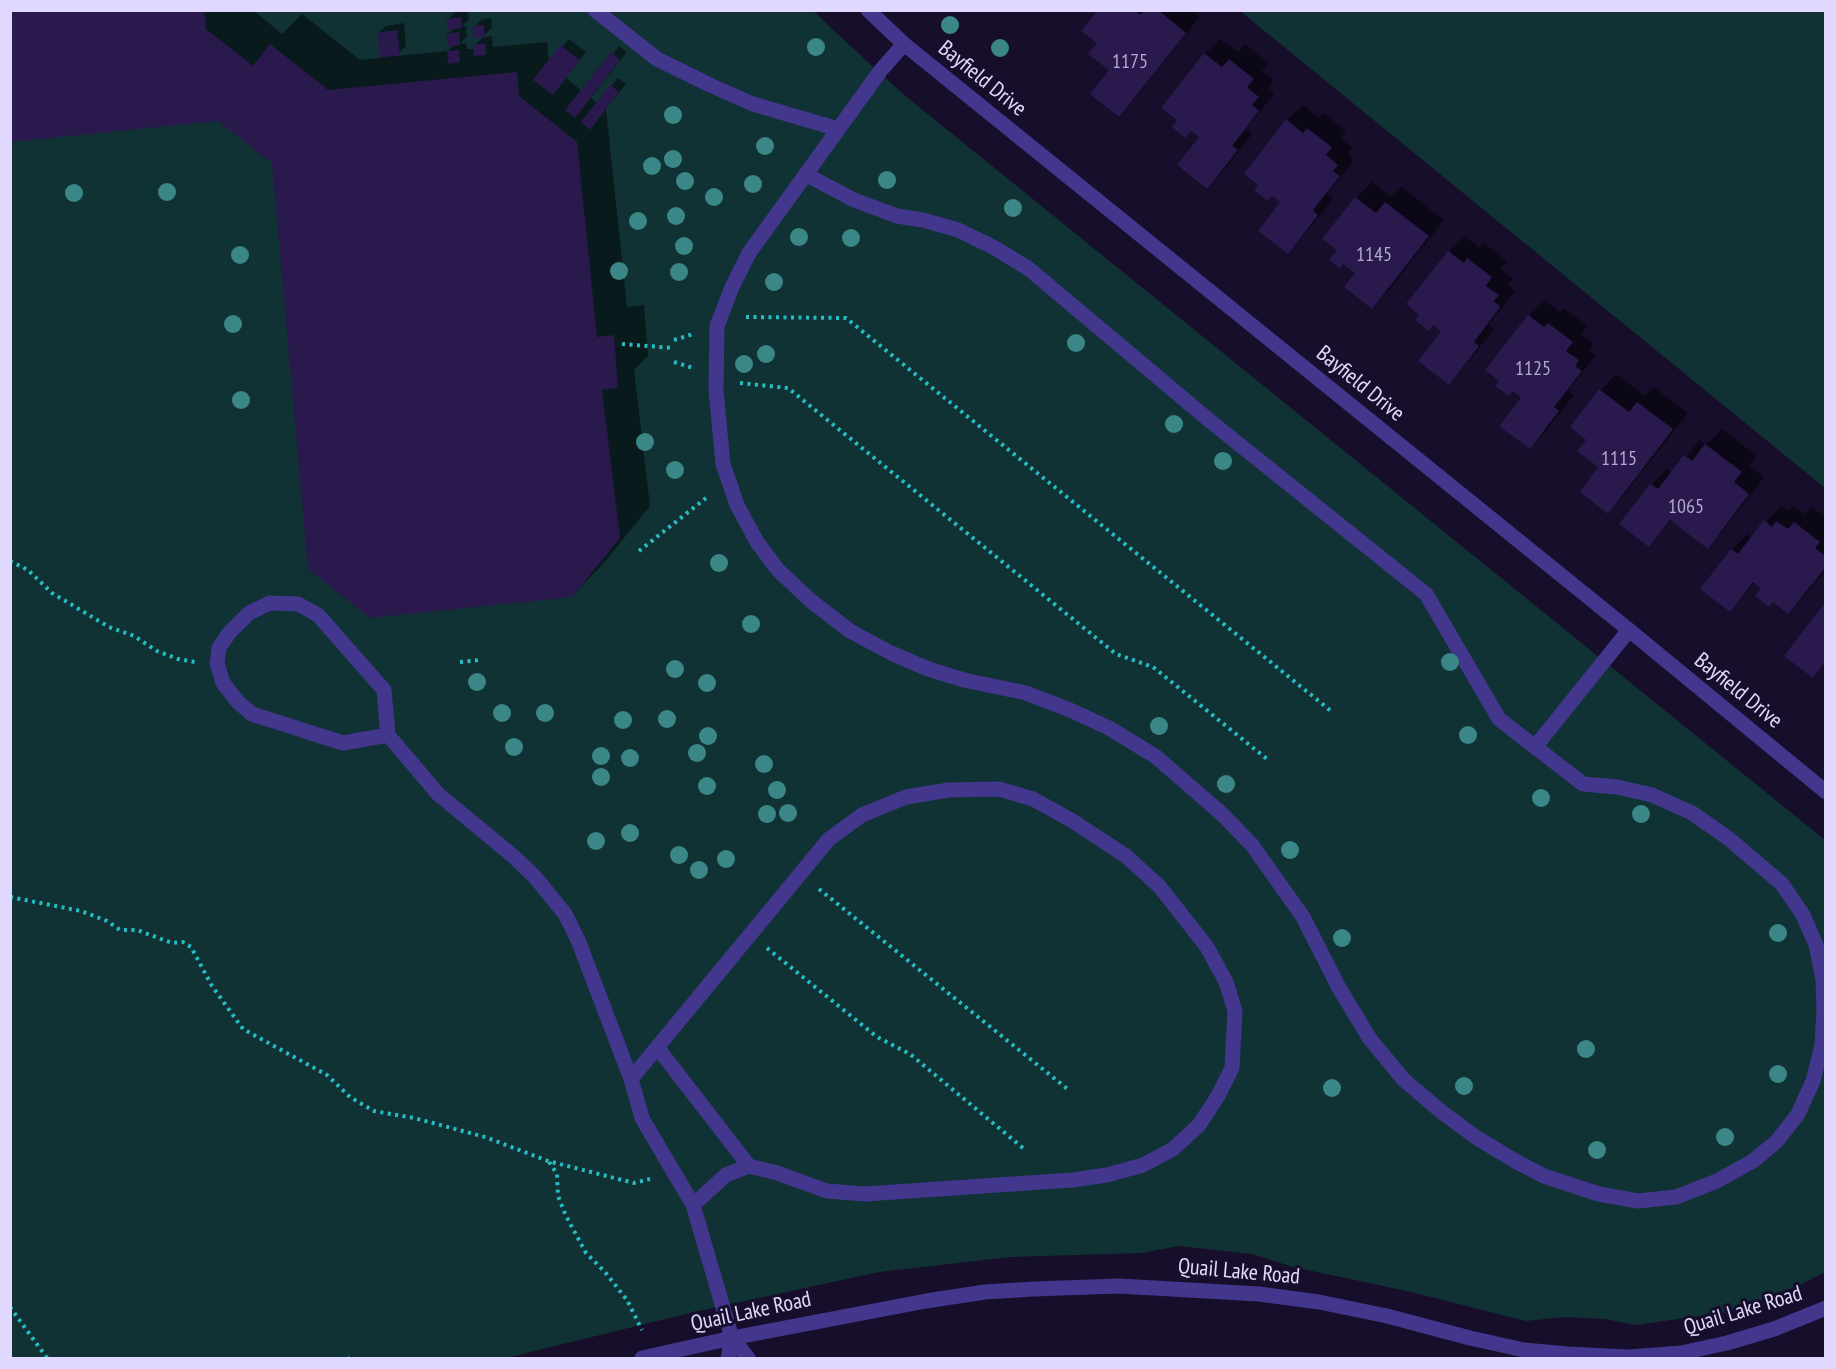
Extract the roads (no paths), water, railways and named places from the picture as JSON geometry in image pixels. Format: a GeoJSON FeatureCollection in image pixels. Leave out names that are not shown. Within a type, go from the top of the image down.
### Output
{"type":"FeatureCollection","features":[{"type":"Feature","properties":{"kind":"street"},"geometry":{"type":"LineString","coordinates":[[595,10],[657,59],[712,86],[753,104],[838,129]]}},
{"type":"Feature","properties":{"kind":"street","name":"Bayfield Drive"},"geometry":{"type":"LineString","coordinates":[[868,10],[904,44],[1826,792]]}},
{"type":"Feature","properties":{"kind":"street"},"geometry":{"type":"LineString","coordinates":[[807,175],[854,200],[897,216],[923,220],[958,230],[995,248],[1029,269],[1210,421],[1426,594],[1477,677],[1499,719],[1583,784],[1617,787],[1652,795],[1692,813],[1728,838],[1782,884],[1803,915],[1816,945],[1823,979],[1824,1011],[1822,1045],[1813,1080],[1798,1114],[1777,1141],[1753,1161],[1717,1181],[1676,1197],[1638,1201],[1599,1194],[1544,1176],[1477,1138],[1404,1080],[1370,1039],[1339,988],[1303,917],[1252,845],[1222,814],[1155,756],[1109,728],[1070,710],[1026,693],[937,672],[891,653],[850,631],[811,601],[778,570],[757,542],[738,505],[723,464],[716,376],[717,326],[732,287],[749,253],[881,70],[904,44]]}},
{"type":"Feature","properties":{"kind":"street"},"geometry":{"type":"LineString","coordinates":[[388,735],[344,743],[252,714],[238,702],[223,683],[217,663],[219,648],[229,633],[249,613],[270,603],[298,604],[318,615],[384,690],[388,735],[438,794],[513,856],[535,877],[565,914],[578,940],[631,1079],[642,1118],[693,1205],[732,1338],[748,1359]]}},
{"type":"Feature","properties":{"kind":"street"},"geometry":{"type":"LineString","coordinates":[[1534,747],[1629,630]]}},
{"type":"Feature","properties":{"kind":"street"},"geometry":{"type":"LineString","coordinates":[[631,1079],[828,839],[862,815],[906,797],[949,790],[999,789],[1033,800],[1071,820],[1126,856],[1160,887],[1207,947],[1226,982],[1234,1011],[1232,1068],[1218,1096],[1199,1125],[1173,1149],[1143,1166],[1107,1175],[1072,1180],[865,1194],[827,1191],[777,1173],[749,1166],[726,1175],[693,1205]]}},
{"type":"Feature","properties":{"kind":"street"},"geometry":{"type":"LineString","coordinates":[[657,1047],[749,1166]]}},
{"type":"Feature","properties":{"kind":"street","name":"Quail Lake Road"},"geometry":{"type":"LineString","coordinates":[[642,1359],[732,1338],[926,1301],[985,1292],[1119,1286],[1259,1294],[1319,1302],[1387,1316],[1524,1350],[1630,1358],[1681,1353],[1727,1343],[1774,1329],[1826,1308]]}},
{"type":"Feature","properties":{"kind":"street"},"geometry":{"type":"LineString","coordinates":[[728,1359],[732,1338]]}}]}
